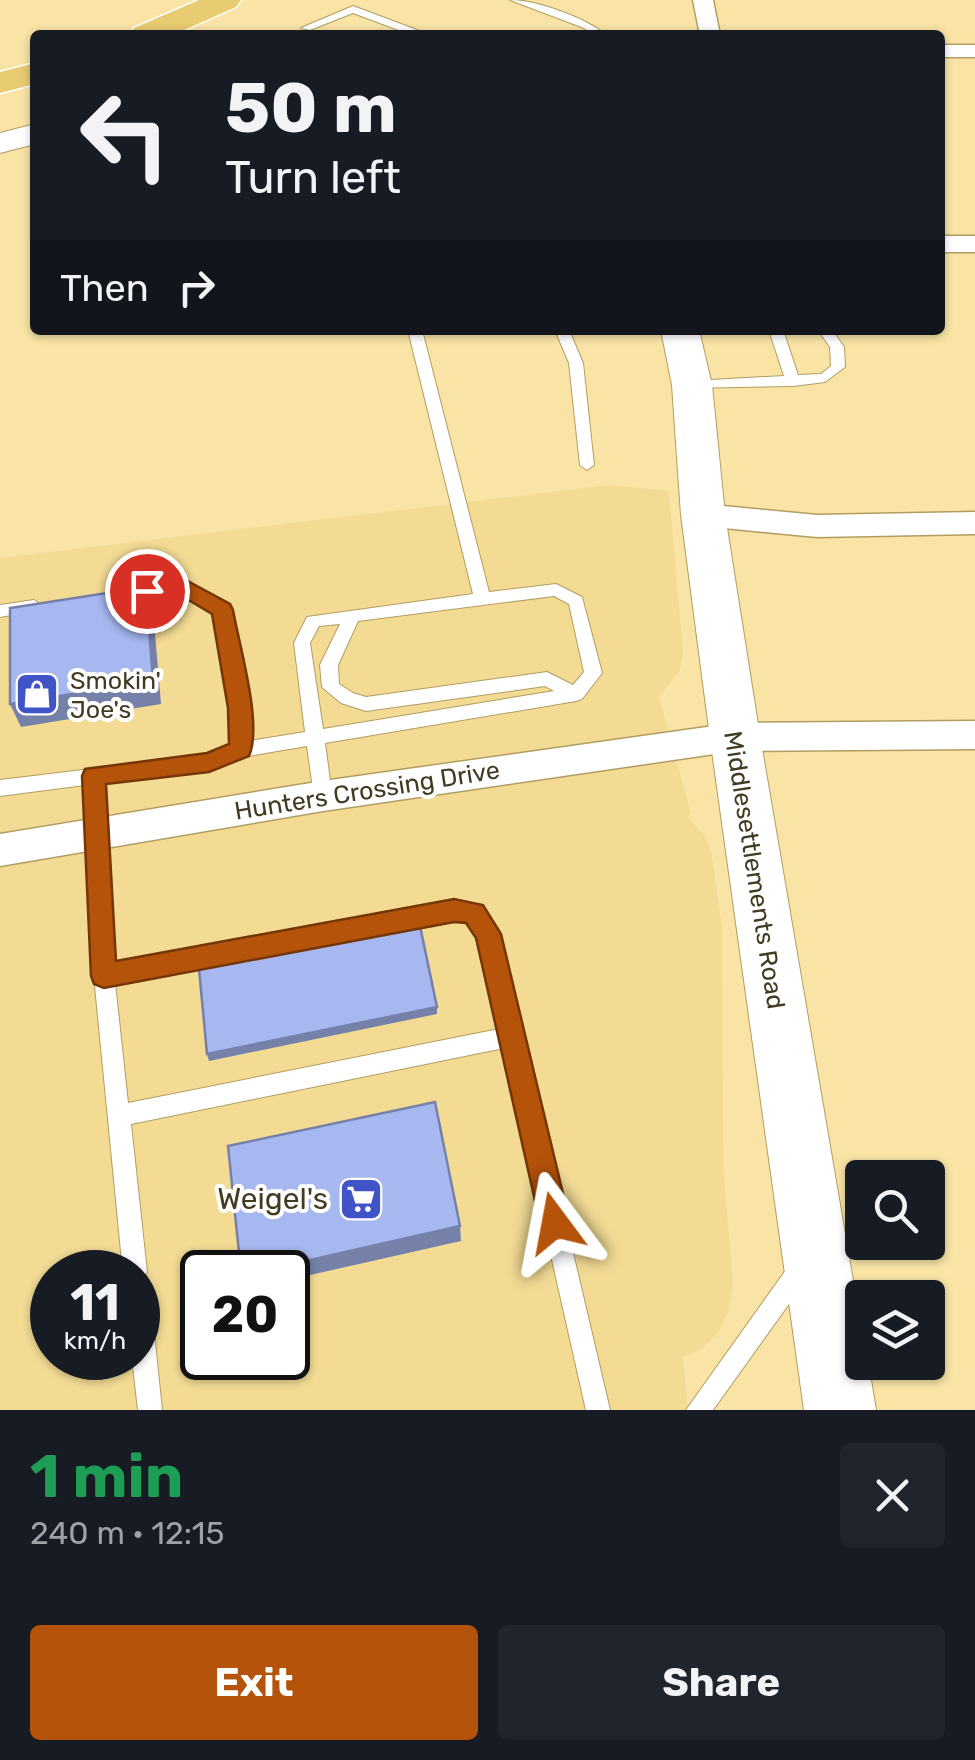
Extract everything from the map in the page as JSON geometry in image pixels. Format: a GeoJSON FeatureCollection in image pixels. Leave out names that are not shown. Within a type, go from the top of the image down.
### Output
{"type":"FeatureCollection","features":[{"type":"Feature","properties":{"kind":"highway"},"geometry":{"type":"LineString","coordinates":[[173,28],[225,0]]}},
{"type":"Feature","properties":{"kind":"highway"},"geometry":{"type":"LineString","coordinates":[[0,82],[30,73]]}},
{"type":"Feature","properties":{"kind":"main road"},"geometry":{"type":"LineString","coordinates":[[0,126],[30,132]]}},
{"type":"Feature","properties":{"kind":"main road"},"geometry":{"type":"LineString","coordinates":[[0,142],[30,134]]}},
{"type":"Feature","properties":{"kind":"main road"},"geometry":{"type":"LineString","coordinates":[[0,170],[30,166]]}},
{"type":"Feature","properties":{"kind":"main road","name":"Middlesettlements Road"},"geometry":{"type":"LineString","coordinates":[[681,335],[692,385],[704,515],[735,737],[840,1410]]}},
{"type":"Feature","properties":{"kind":"street"},"geometry":{"type":"LineString","coordinates":[[703,0],[709,30]]}},
{"type":"Feature","properties":{"kind":"street"},"geometry":{"type":"LineString","coordinates":[[945,51],[975,51]]}},
{"type":"Feature","properties":{"kind":"street"},"geometry":{"type":"LineString","coordinates":[[945,244],[975,244]]}},
{"type":"Feature","properties":{"kind":"street"},"geometry":{"type":"LineString","coordinates":[[704,515],[817,526],[975,523]]}},
{"type":"Feature","properties":{"kind":"street","name":"Hunters Crossing Drive"},"geometry":{"type":"LineString","coordinates":[[0,850],[323,796],[735,737],[975,734]]}},
{"type":"Feature","properties":{"kind":"lane"},"geometry":{"type":"LineString","coordinates":[[302,30],[368,0]]}},
{"type":"Feature","properties":{"kind":"lane"},"geometry":{"type":"LineString","coordinates":[[515,0],[594,30]]}},
{"type":"Feature","properties":{"kind":"lane"},"geometry":{"type":"LineString","coordinates":[[353,9],[408,30]]}},
{"type":"Feature","properties":{"kind":"lane"},"geometry":{"type":"LineString","coordinates":[[306,28],[311,30]]}},
{"type":"Feature","properties":{"kind":"lane"},"geometry":{"type":"LineString","coordinates":[[416,335],[482,600]]}},
{"type":"Feature","properties":{"kind":"lane"},"geometry":{"type":"LineString","coordinates":[[564,335],[576,364],[587,465]]}},
{"type":"Feature","properties":{"kind":"lane"},"geometry":{"type":"LineString","coordinates":[[778,335],[793,382]]}},
{"type":"Feature","properties":{"kind":"lane"},"geometry":{"type":"LineString","coordinates":[[692,385],[826,378],[838,367],[837,347],[828,335]]}},
{"type":"Feature","properties":{"kind":"lane"},"geometry":{"type":"LineString","coordinates":[[110,596],[184,586],[222,610],[240,708],[240,750]]}},
{"type":"Feature","properties":{"kind":"lane"},"geometry":{"type":"LineString","coordinates":[[0,788],[209,762],[240,750],[316,738],[576,694],[593,673],[576,600],[556,590],[313,621],[302,642],[316,738],[323,796]]}},
{"type":"Feature","properties":{"kind":"lane"},"geometry":{"type":"LineString","coordinates":[[0,611],[55,604]]}},
{"type":"Feature","properties":{"kind":"lane"},"geometry":{"type":"LineString","coordinates":[[352,616],[330,665],[331,686],[347,698],[366,704],[548,679],[576,694]]}},
{"type":"Feature","properties":{"kind":"lane"},"geometry":{"type":"LineString","coordinates":[[94,776],[104,976],[133,1250]]}},
{"type":"Feature","properties":{"kind":"lane"},"geometry":{"type":"LineString","coordinates":[[104,976],[454,910],[474,913],[488,934],[598,1410]]}},
{"type":"Feature","properties":{"kind":"lane"},"geometry":{"type":"LineString","coordinates":[[119,1116],[512,1036]]}},
{"type":"Feature","properties":{"kind":"lane"},"geometry":{"type":"LineString","coordinates":[[698,1410],[813,1252]]}},
{"type":"Feature","properties":{"kind":"lane"},"geometry":{"type":"LineString","coordinates":[[147,1380],[150,1410]]}},
{"type":"Feature","properties":{"kind":"shaded area"},"geometry":{"type":"Polygon","coordinates":[[[610,485],[669,491],[683,653],[680,670],[659,697],[691,813],[688,818],[703,833],[711,850],[722,927],[723,1162],[733,1285],[729,1310],[718,1333],[701,1349],[683,1357],[688,1410],[0,1410],[0,558],[610,485]]]}},
{"type":"Feature","properties":{"kind":"building"},"geometry":{"type":"Polygon","coordinates":[[[146,587],[153,681],[10,704],[10,608],[146,587]]]}},
{"type":"Feature","properties":{"kind":"building"},"geometry":{"type":"Polygon","coordinates":[[[420,926],[437,1007],[207,1054],[199,969],[420,926]]]}},
{"type":"Feature","properties":{"kind":"building"},"geometry":{"type":"Polygon","coordinates":[[[435,1102],[460,1226],[310,1260],[310,1250],[239,1250],[228,1146],[435,1102]]]}},
{"type":"Feature","properties":{"kind":"place","name":"Smokin' Joe's"},"geometry":{"type":"Point","coordinates":[37,694]}},
{"type":"Feature","properties":{"kind":"place","name":"Weigel's"},"geometry":{"type":"Point","coordinates":[361,1199]}},
{"type":"Feature","properties":{"kind":"route"},"geometry":{"type":"LineString","coordinates":[[147,591],[184,586],[222,610],[240,708],[240,750],[209,762],[94,776],[104,976],[454,910],[474,913],[488,934],[555,1223]]}}]}
